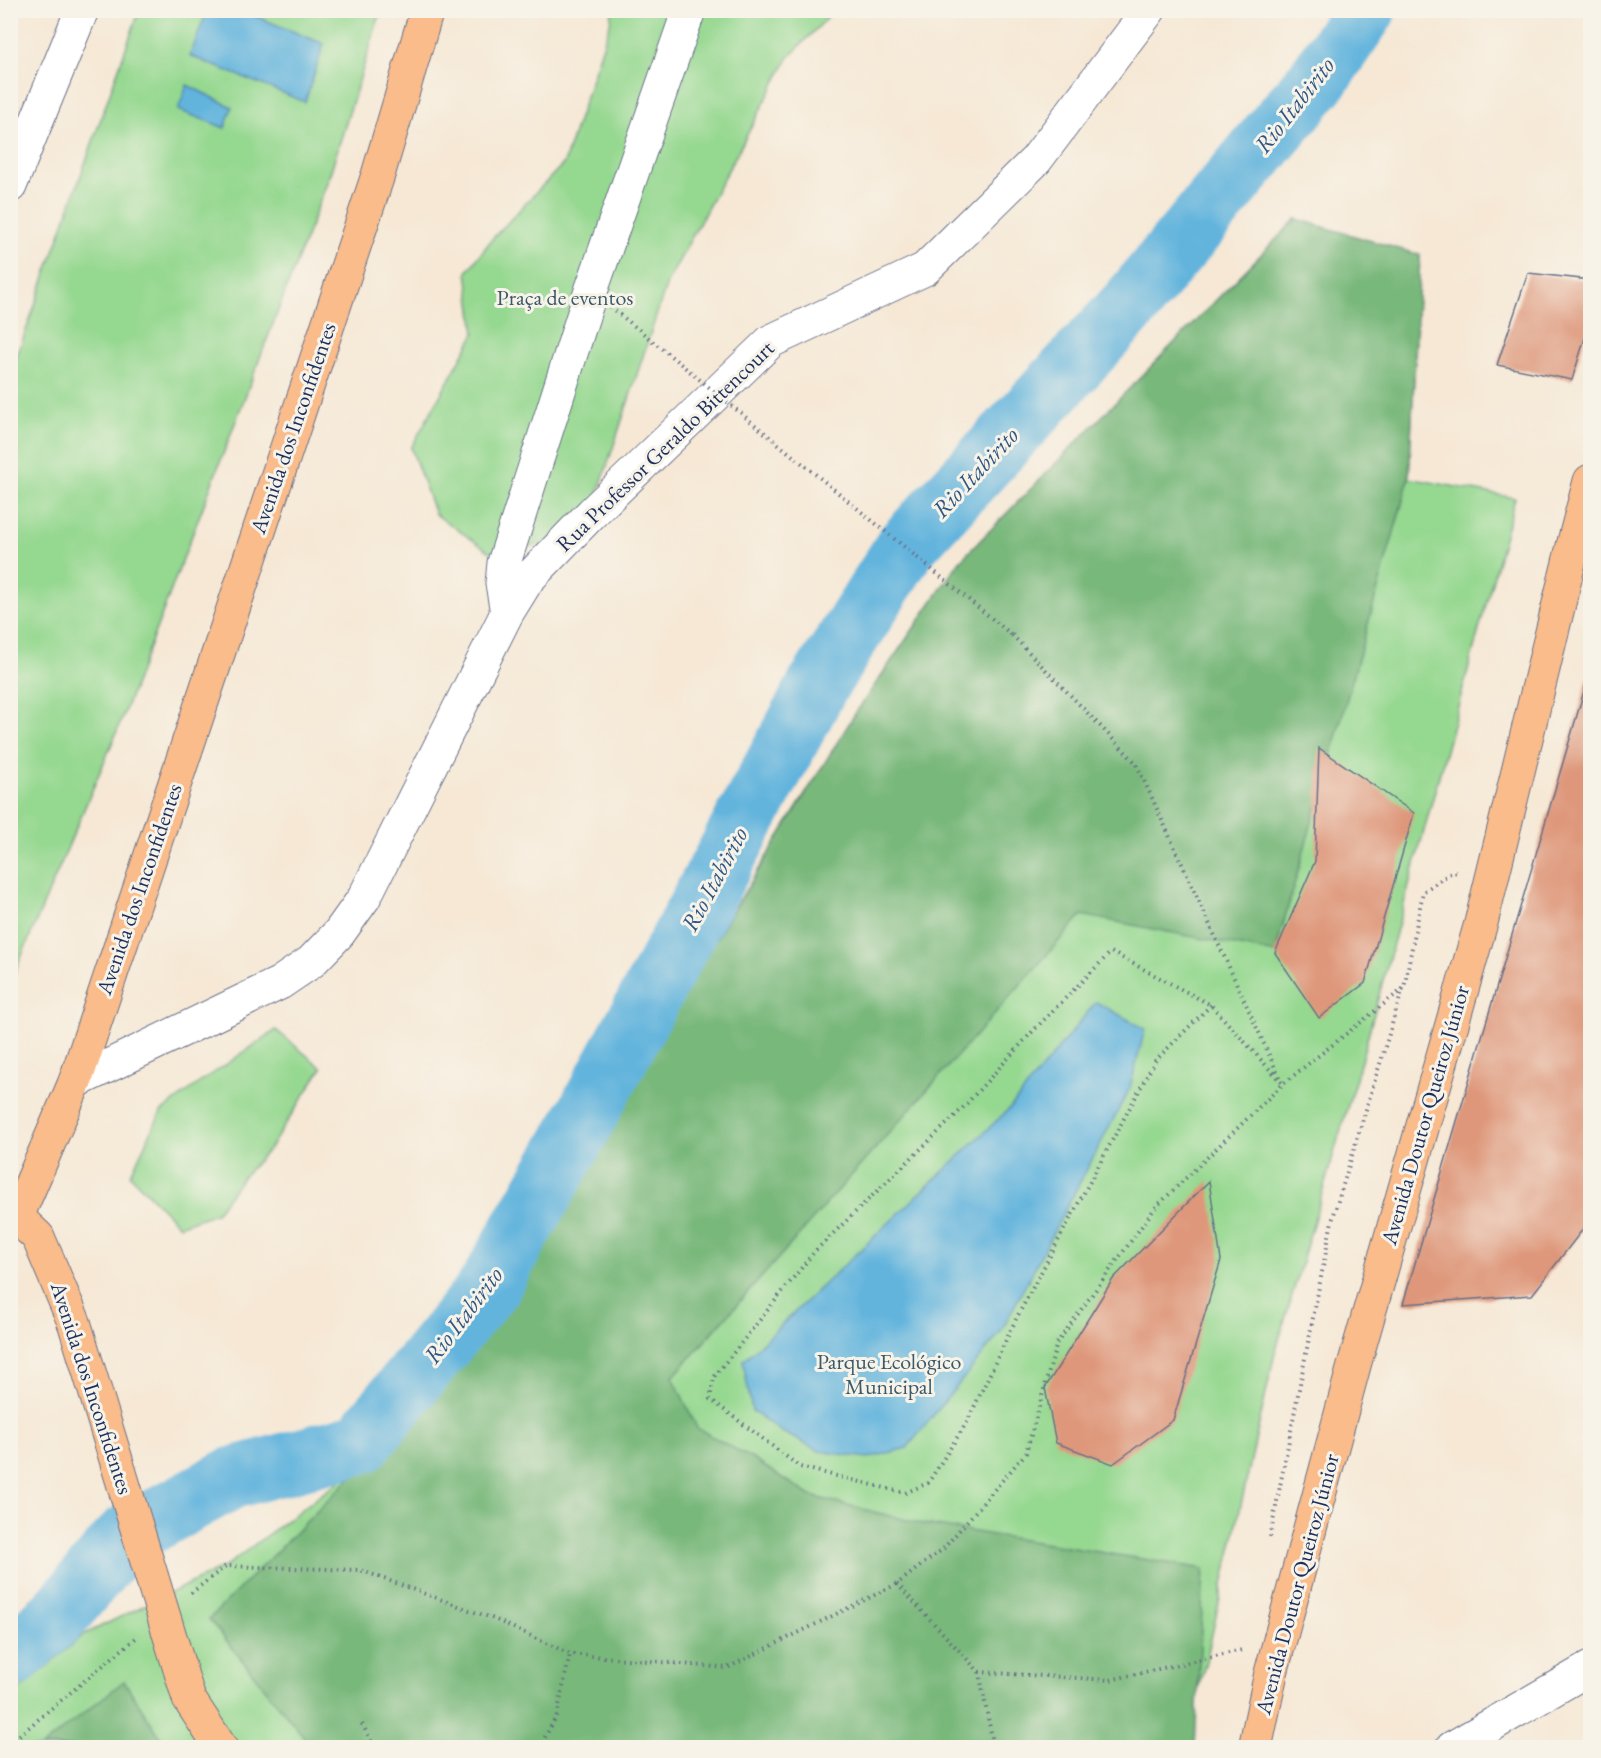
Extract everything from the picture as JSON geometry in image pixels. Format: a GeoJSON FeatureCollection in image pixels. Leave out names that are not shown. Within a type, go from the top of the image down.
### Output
{"type":"FeatureCollection","features":[{"type":"Feature","properties":{"kind":"main road","name":"Avenida dos Inconfidentes"},"geometry":{"type":"LineString","coordinates":[[222,1748],[189,1699],[74,1322],[38,1237],[14,1224],[75,1082],[378,175],[427,10]]}},
{"type":"Feature","properties":{"kind":"main road","name":"Avenida Doutor Queiroz Júnior"},"geometry":{"type":"LineString","coordinates":[[1255,1748],[1271,1673],[1358,1351],[1481,923],[1582,550],[1590,481]]}},
{"type":"Feature","properties":{"kind":"street"},"geometry":{"type":"LineString","coordinates":[[10,186],[82,10]]}},
{"type":"Feature","properties":{"kind":"street"},"geometry":{"type":"LineString","coordinates":[[507,613],[502,583],[504,563],[591,291],[689,10]]}},
{"type":"Feature","properties":{"kind":"street","name":"Rua Professor Geraldo Bittencourt"},"geometry":{"type":"LineString","coordinates":[[75,1082],[280,983],[311,962],[339,933],[364,898],[507,613],[528,579],[592,513],[771,341],[925,269],[1036,160],[1149,10]]}},
{"type":"Feature","properties":{"kind":"street"},"geometry":{"type":"LineString","coordinates":[[1452,1748],[1590,1668]]}},
{"type":"Feature","properties":{"kind":"path"},"geometry":{"type":"LineString","coordinates":[[606,303],[1012,635],[1136,764],[1283,1084]]}},
{"type":"Feature","properties":{"kind":"path"},"geometry":{"type":"LineString","coordinates":[[1268,1543],[1332,1221],[1404,988],[1423,892]]}},
{"type":"Feature","properties":{"kind":"path"},"geometry":{"type":"LineString","coordinates":[[1211,1005],[1155,1061],[1017,1317],[967,1422],[928,1483],[904,1493],[800,1467],[710,1399],[714,1377],[815,1251],[958,1113],[1033,1031],[1111,952],[1211,1005],[1283,1084]]}},
{"type":"Feature","properties":{"kind":"path"},"geometry":{"type":"LineString","coordinates":[[360,1570],[494,1619],[570,1654],[727,1668],[897,1584],[944,1548],[1026,1453],[1057,1343],[1155,1208],[1283,1084],[1404,988]]}},
{"type":"Feature","properties":{"kind":"path"},"geometry":{"type":"LineString","coordinates":[[897,1584],[979,1672],[994,1748]]}},
{"type":"Feature","properties":{"kind":"path"},"geometry":{"type":"LineString","coordinates":[[979,1672],[1110,1680],[1246,1649]]}},
{"type":"Feature","properties":{"kind":"path"},"geometry":{"type":"LineString","coordinates":[[539,1748],[557,1715],[570,1654]]}},
{"type":"Feature","properties":{"kind":"path"},"geometry":{"type":"LineString","coordinates":[[362,1725],[375,1748]]}},
{"type":"Feature","properties":{"kind":"green space"},"geometry":{"type":"Polygon","coordinates":[[[139,11],[381,11],[328,180],[116,734],[11,981],[11,373],[139,11]]]}},
{"type":"Feature","properties":{"kind":"green space","name":"Praça de eventos"},"geometry":{"type":"Polygon","coordinates":[[[612,11],[834,11],[789,57],[667,283],[583,539],[490,552],[435,514],[411,448],[475,333],[467,272],[492,239],[564,163],[610,24],[612,11]]]}},
{"type":"Feature","properties":{"kind":"green space","name":"Parque Ecológico Municipal"},"geometry":{"type":"Polygon","coordinates":[[[1296,219],[1420,255],[1409,478],[1515,498],[1361,1061],[1275,1353],[1206,1661],[1182,1747],[11,1748],[10,1698],[85,1634],[226,1566],[371,1457],[503,1298],[658,1032],[855,714],[960,561],[1296,219]]]}},
{"type":"Feature","properties":{"kind":"green space","name":"Parque Ecológico Municipal"},"geometry":{"type":"Polygon","coordinates":[[[1296,219],[1420,255],[1409,479],[1275,953],[1082,915],[673,1377],[697,1428],[751,1458],[811,1496],[918,1523],[1204,1569],[1195,1747],[312,1747],[209,1619],[371,1457],[503,1298],[643,1057],[855,714],[960,561],[1296,219]]]}},
{"type":"Feature","properties":{"kind":"green space"},"geometry":{"type":"Polygon","coordinates":[[[276,1030],[322,1068],[270,1148],[241,1179],[216,1213],[179,1226],[130,1175],[161,1112],[276,1030]]]}},
{"type":"Feature","properties":{"kind":"green space"},"geometry":{"type":"Polygon","coordinates":[[[124,1681],[167,1747],[41,1747],[124,1681]]]}},
{"type":"Feature","properties":{"kind":"water"},"geometry":{"type":"Polygon","coordinates":[[[207,11],[243,11],[324,44],[305,102],[190,56],[207,11]]]}},
{"type":"Feature","properties":{"kind":"water"},"geometry":{"type":"Polygon","coordinates":[[[187,85],[232,107],[225,128],[178,110],[187,85]]]}},
{"type":"Feature","properties":{"kind":"water"},"geometry":{"type":"Polygon","coordinates":[[[1096,1002],[1145,1029],[1130,1088],[1000,1333],[907,1448],[868,1458],[819,1451],[782,1432],[752,1411],[743,1361],[1010,1108],[1096,1002]]]}},
{"type":"Feature","properties":{"kind":"building"},"geometry":{"type":"Polygon","coordinates":[[[1528,273],[1590,280],[1590,321],[1572,380],[1497,365],[1528,273]]]}},
{"type":"Feature","properties":{"kind":"building"},"geometry":{"type":"Polygon","coordinates":[[[1590,671],[1590,1220],[1532,1295],[1403,1304],[1590,671]]]}},
{"type":"Feature","properties":{"kind":"building"},"geometry":{"type":"Polygon","coordinates":[[[1319,748],[1414,813],[1365,983],[1319,1018],[1275,953],[1315,861],[1319,748]]]}},
{"type":"Feature","properties":{"kind":"building"},"geometry":{"type":"Polygon","coordinates":[[[1209,1181],[1221,1260],[1173,1420],[1113,1464],[1056,1443],[1045,1388],[1113,1279],[1209,1181]]]}},
{"type":"Feature","properties":{"kind":"waterway","name":"Rio Itabirito"},"geometry":{"type":"LineString","coordinates":[[10,1658],[60,1614],[126,1536],[232,1478],[361,1443],[488,1288],[578,1131],[817,687],[906,546],[1129,306],[1318,79],[1365,10]]}}]}
